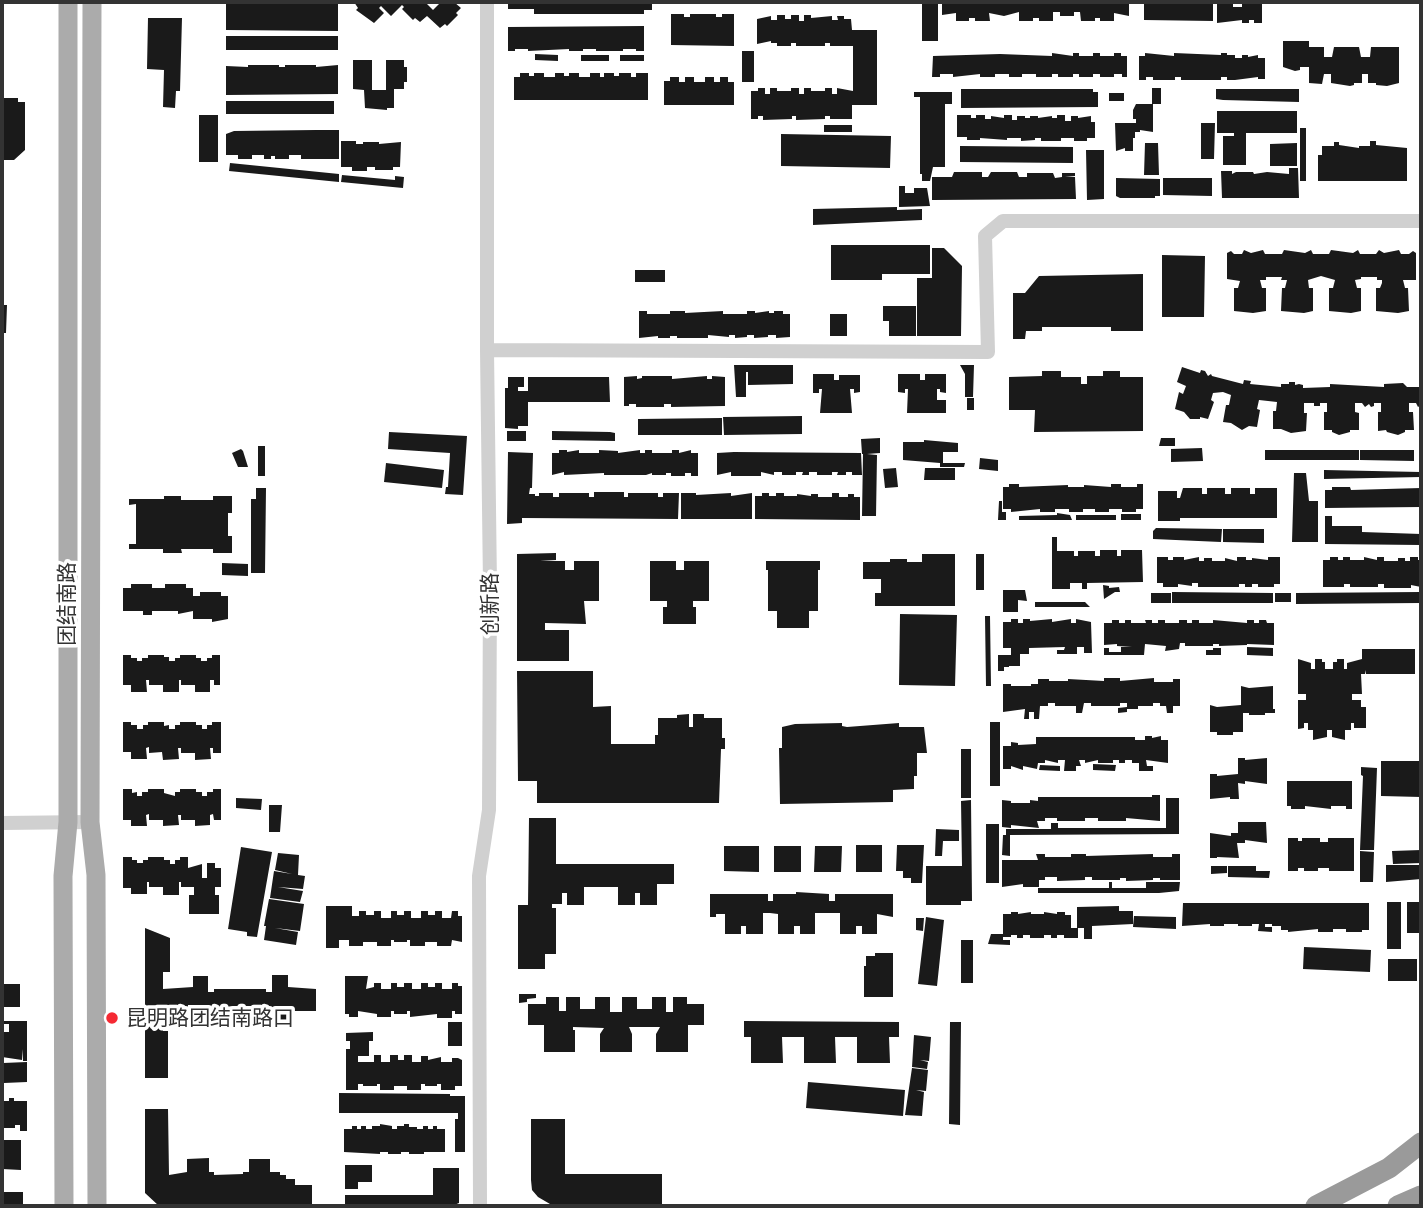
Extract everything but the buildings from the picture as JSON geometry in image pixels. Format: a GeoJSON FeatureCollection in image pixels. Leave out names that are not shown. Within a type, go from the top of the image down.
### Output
{"type":"FeatureCollection","features":[{"type":"Feature","properties":{"kind":"highway"},"geometry":{"type":"LineString","coordinates":[[1316,1206],[1390,1168],[1421,1143]]}},
{"type":"Feature","properties":{"kind":"highway"},"geometry":{"type":"LineString","coordinates":[[1398,1206],[1421,1196]]}},
{"type":"Feature","properties":{"kind":"main road","name":"团结南路"},"geometry":{"type":"LineString","coordinates":[[64,1206],[63,876],[68,822],[68,2]]}},
{"type":"Feature","properties":{"kind":"main road","name":"团结南路"},"geometry":{"type":"LineString","coordinates":[[92,2],[89,822],[96,875],[97,1206]]}},
{"type":"Feature","properties":{"kind":"street","name":"创新路"},"geometry":{"type":"LineString","coordinates":[[480,1206],[479,876],[489,810],[491,586],[487,350],[487,2]]}},
{"type":"Feature","properties":{"kind":"street"},"geometry":{"type":"LineString","coordinates":[[487,350],[988,352],[985,236],[1003,221],[1421,221]]}},
{"type":"Feature","properties":{"kind":"street"},"geometry":{"type":"LineString","coordinates":[[2,822],[89,822]]}},
{"type":"Feature","properties":{"kind":"place","name":"昆明路团结南路口"},"geometry":{"type":"Point","coordinates":[112,1018]}}]}
